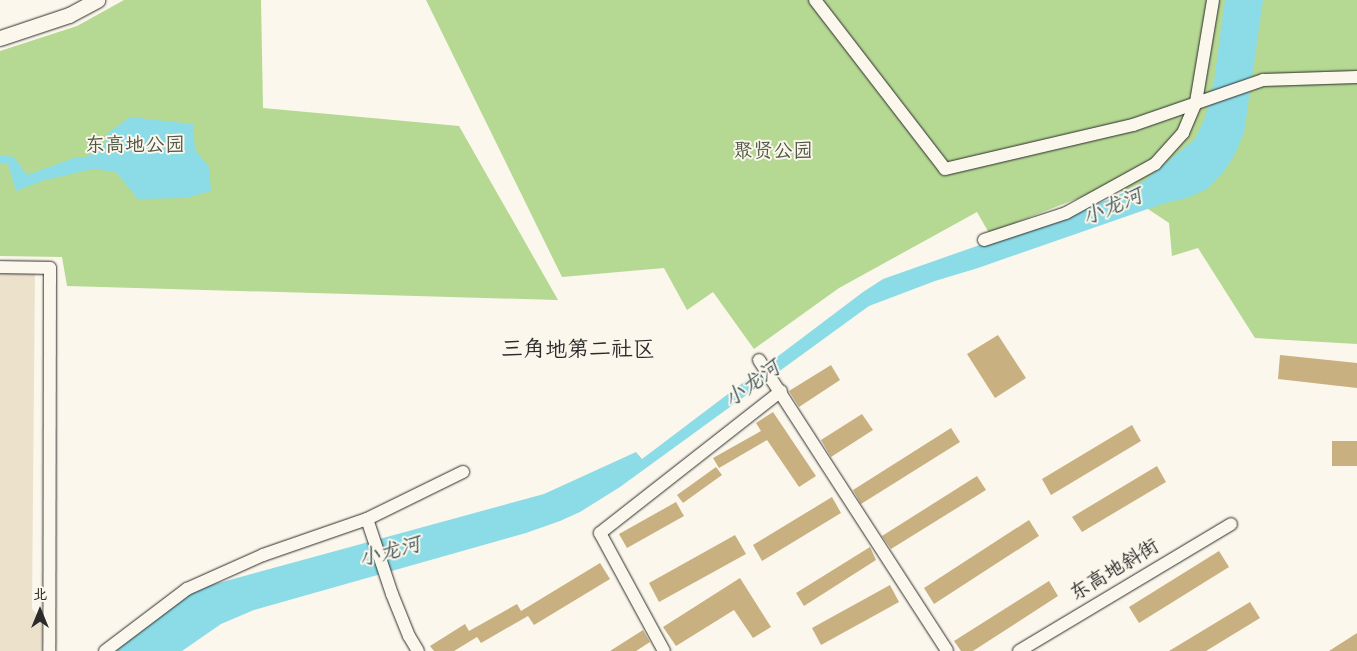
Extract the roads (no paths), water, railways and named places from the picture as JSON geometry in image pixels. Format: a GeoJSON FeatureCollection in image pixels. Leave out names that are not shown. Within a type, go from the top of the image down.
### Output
{"type":"FeatureCollection","features":[{"type":"Feature","properties":{"kind":"street"},"geometry":{"type":"LineString","coordinates":[[0,38],[69,15],[97,0]]}},
{"type":"Feature","properties":{"kind":"street"},"geometry":{"type":"LineString","coordinates":[[815,0],[946,169],[1133,125],[1263,80],[1357,77]]}},
{"type":"Feature","properties":{"kind":"street"},"geometry":{"type":"LineString","coordinates":[[984,240],[1066,213],[1155,164],[1183,133],[1200,101],[1212,0]]}},
{"type":"Feature","properties":{"kind":"street"},"geometry":{"type":"LineString","coordinates":[[0,266],[50,268],[50,651]]}},
{"type":"Feature","properties":{"kind":"street"},"geometry":{"type":"LineString","coordinates":[[759,360],[946,651]]}},
{"type":"Feature","properties":{"kind":"street"},"geometry":{"type":"LineString","coordinates":[[664,651],[600,533],[779,389]]}},
{"type":"Feature","properties":{"kind":"street"},"geometry":{"type":"LineString","coordinates":[[104,651],[187,589],[263,555],[369,524],[463,472]]}},
{"type":"Feature","properties":{"kind":"street"},"geometry":{"type":"LineString","coordinates":[[369,524],[392,594],[409,636],[418,651]]}},
{"type":"Feature","properties":{"kind":"street","name":"东高地斜街"},"geometry":{"type":"LineString","coordinates":[[1019,651],[1231,524]]}},
{"type":"Feature","properties":{"kind":"water","name":"小龙河"},"geometry":{"type":"Polygon","coordinates":[[[1225,0],[1263,0],[1244,133],[1234,156],[1222,174],[1207,189],[1187,198],[1165,203],[935,281],[869,306],[620,487],[580,512],[560,521],[526,533],[254,610],[221,624],[182,651],[110,651],[189,591],[544,494],[636,452],[642,459],[863,292],[883,279],[1113,198],[1144,181],[1195,139],[1205,118],[1214,81],[1225,0]]]}},
{"type":"Feature","properties":{"kind":"water"},"geometry":{"type":"Polygon","coordinates":[[[130,117],[193,124],[195,150],[209,167],[211,191],[186,198],[138,199],[116,172],[93,169],[45,180],[16,191],[8,164],[0,163],[0,155],[14,157],[27,175],[74,158],[85,157],[102,150],[109,132],[130,117]]]}},
{"type":"Feature","properties":{"kind":"district","name":"三角地第二社区"},"geometry":{"type":"Point","coordinates":[578,352]}},
{"type":"Feature","properties":{"kind":"park label","name":"东高地公园"},"geometry":{"type":"Point","coordinates":[135,146]}},
{"type":"Feature","properties":{"kind":"park label","name":"聚贤公园"},"geometry":{"type":"Point","coordinates":[773,152]}}]}
